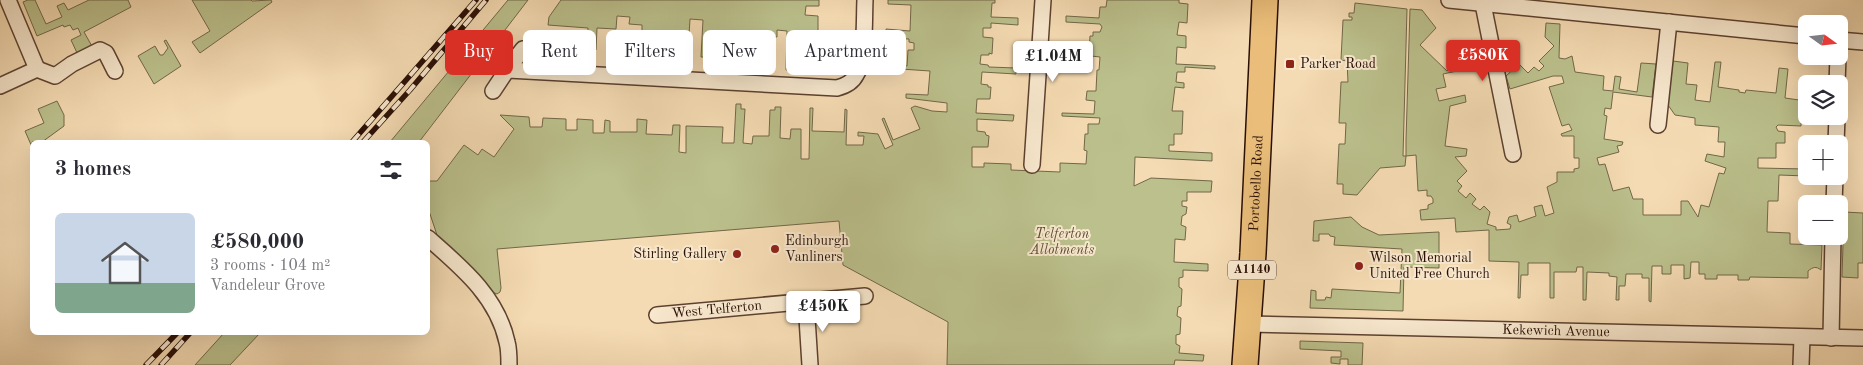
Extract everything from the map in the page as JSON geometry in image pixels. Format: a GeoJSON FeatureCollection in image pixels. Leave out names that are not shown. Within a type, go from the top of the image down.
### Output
{"type":"FeatureCollection","features":[{"type":"Feature","properties":{"kind":"main road","name":"Portobello Road"},"geometry":{"type":"LineString","coordinates":[[1245,365],[1253,253],[1265,0]]}},
{"type":"Feature","properties":{"kind":"street"},"geometry":{"type":"LineString","coordinates":[[8,0],[37,69]]}},
{"type":"Feature","properties":{"kind":"street"},"geometry":{"type":"LineString","coordinates":[[513,70],[837,88],[851,81],[859,70],[862,60],[865,0]]}},
{"type":"Feature","properties":{"kind":"street"},"geometry":{"type":"LineString","coordinates":[[1032,165],[1043,0]]}},
{"type":"Feature","properties":{"kind":"street"},"geometry":{"type":"LineString","coordinates":[[1449,0],[1798,35]]}},
{"type":"Feature","properties":{"kind":"street"},"geometry":{"type":"LineString","coordinates":[[1483,4],[1513,154]]}},
{"type":"Feature","properties":{"kind":"street"},"geometry":{"type":"LineString","coordinates":[[1658,125],[1669,22]]}},
{"type":"Feature","properties":{"kind":"street"},"geometry":{"type":"LineString","coordinates":[[1848,41],[1863,42]]}},
{"type":"Feature","properties":{"kind":"street"},"geometry":{"type":"LineString","coordinates":[[513,63],[523,49]]}},
{"type":"Feature","properties":{"kind":"street"},"geometry":{"type":"LineString","coordinates":[[0,86],[37,69],[55,76],[72,64],[100,50],[106,53],[115,71]]}},
{"type":"Feature","properties":{"kind":"street"},"geometry":{"type":"LineString","coordinates":[[493,91],[504,75]]}},
{"type":"Feature","properties":{"kind":"street"},"geometry":{"type":"LineString","coordinates":[[430,240],[463,269],[496,310],[508,342],[509,365]]}},
{"type":"Feature","properties":{"kind":"street"},"geometry":{"type":"LineString","coordinates":[[1831,338],[1833,245]]}},
{"type":"Feature","properties":{"kind":"street","name":"West Telferton"},"geometry":{"type":"LineString","coordinates":[[657,315],[865,296]]}},
{"type":"Feature","properties":{"kind":"street"},"geometry":{"type":"LineString","coordinates":[[806,302],[810,365]]}},
{"type":"Feature","properties":{"kind":"street","name":"Kekewich Avenue"},"geometry":{"type":"LineString","coordinates":[[1247,324],[1863,338]]}},
{"type":"Feature","properties":{"kind":"street"},"geometry":{"type":"LineString","coordinates":[[1801,365],[1802,337]]}},
{"type":"Feature","properties":{"kind":"green space"},"geometry":{"type":"Polygon","coordinates":[[[35,0],[46,24],[62,17],[57,6],[64,3],[68,10],[89,0],[128,0],[131,7],[84,32],[93,48],[78,55],[71,40],[81,35],[78,28],[73,30],[70,25],[64,27],[63,25],[37,36],[23,2],[35,0]]]}},
{"type":"Feature","properties":{"kind":"green space"},"geometry":{"type":"Polygon","coordinates":[[[192,0],[271,0],[272,2],[200,53],[192,42],[210,31],[192,0]]]}},
{"type":"Feature","properties":{"kind":"green space"},"geometry":{"type":"Polygon","coordinates":[[[508,0],[528,0],[505,30],[483,30],[508,0]]]}},
{"type":"Feature","properties":{"kind":"green space"},"geometry":{"type":"Polygon","coordinates":[[[561,0],[819,0],[819,6],[806,6],[805,15],[818,16],[818,30],[777,30],[777,37],[776,30],[703,30],[703,57],[701,57],[703,20],[690,19],[689,30],[642,30],[642,25],[629,24],[630,17],[617,16],[616,29],[597,28],[596,50],[596,30],[548,25],[549,17],[561,0]]]}},
{"type":"Feature","properties":{"kind":"green space","name":"Telferton Allotments"},"geometry":{"type":"Polygon","coordinates":[[[888,0],[995,0],[995,3],[992,3],[991,17],[1018,18],[1018,25],[991,23],[991,28],[983,28],[983,37],[993,38],[992,54],[981,55],[980,64],[988,65],[989,67],[1016,68],[1016,74],[982,72],[981,84],[991,87],[990,99],[977,99],[976,113],[1014,115],[1013,121],[977,119],[977,131],[985,132],[989,136],[988,147],[972,147],[972,167],[984,167],[984,163],[1011,164],[1011,170],[1060,172],[1060,163],[1086,164],[1087,151],[1084,150],[1085,134],[1088,134],[1088,124],[1099,124],[1100,118],[1062,116],[1062,113],[1094,114],[1095,101],[1086,100],[1087,91],[1096,91],[1100,57],[1091,56],[1089,51],[1090,36],[1093,36],[1093,32],[1100,32],[1102,27],[1100,24],[1066,22],[1066,16],[1099,18],[1100,7],[1106,7],[1107,0],[1179,0],[1179,3],[1188,4],[1187,23],[1179,22],[1177,35],[1186,36],[1186,48],[1177,47],[1176,64],[1215,66],[1215,69],[1185,67],[1185,72],[1177,72],[1176,82],[1184,83],[1184,88],[1175,87],[1172,111],[1183,111],[1182,134],[1174,134],[1174,145],[1169,145],[1169,151],[1212,153],[1212,161],[1135,157],[1134,186],[1151,178],[1212,181],[1211,192],[1187,192],[1187,201],[1182,201],[1182,206],[1187,207],[1186,214],[1182,216],[1181,225],[1186,227],[1185,240],[1175,239],[1174,262],[1208,264],[1208,271],[1183,270],[1183,277],[1179,278],[1179,287],[1182,289],[1181,306],[1178,307],[1177,316],[1181,318],[1180,334],[1176,335],[1176,344],[1180,346],[1179,353],[1204,355],[1203,361],[1175,360],[1174,365],[947,365],[948,322],[843,265],[839,221],[497,249],[501,288],[497,294],[492,292],[437,235],[430,214],[430,181],[437,181],[464,145],[478,155],[482,149],[494,157],[514,129],[500,115],[529,117],[530,127],[542,127],[543,118],[566,119],[566,130],[577,130],[577,119],[593,120],[593,133],[604,133],[605,120],[610,121],[610,132],[637,132],[637,119],[647,120],[646,134],[672,135],[673,125],[680,125],[679,152],[686,153],[686,126],[723,127],[722,143],[734,143],[736,104],[741,104],[741,109],[745,109],[743,143],[752,144],[753,136],[769,136],[770,110],[775,110],[775,107],[781,107],[780,138],[790,139],[791,129],[801,129],[801,159],[809,159],[810,108],[813,108],[812,131],[844,132],[845,109],[847,110],[846,145],[863,145],[864,136],[858,136],[858,132],[878,134],[885,149],[893,145],[882,119],[884,118],[893,140],[920,129],[911,108],[915,106],[932,111],[947,112],[947,103],[906,98],[906,94],[928,95],[930,71],[906,69],[908,50],[914,50],[914,43],[906,39],[906,31],[910,31],[911,5],[888,4],[888,0]]]}},
{"type":"Feature","properties":{"kind":"green space"},"geometry":{"type":"Polygon","coordinates":[[[1355,3],[1407,9],[1403,156],[1406,156],[1405,166],[1380,168],[1357,195],[1343,194],[1343,184],[1337,184],[1339,144],[1345,144],[1346,123],[1339,123],[1341,82],[1348,82],[1347,61],[1341,60],[1343,20],[1352,20],[1352,17],[1349,17],[1349,13],[1354,13],[1355,3]]]}},
{"type":"Feature","properties":{"kind":"green space"},"geometry":{"type":"Polygon","coordinates":[[[1410,9],[1422,10],[1436,28],[1420,45],[1447,71],[1464,54],[1476,67],[1443,74],[1446,87],[1436,89],[1439,101],[1465,95],[1466,102],[1450,106],[1445,146],[1467,149],[1466,156],[1455,157],[1467,171],[1457,181],[1462,186],[1458,191],[1466,198],[1470,193],[1476,199],[1472,204],[1480,210],[1484,206],[1490,212],[1487,224],[1496,227],[1496,230],[1510,229],[1511,225],[1507,223],[1509,217],[1517,215],[1519,222],[1536,216],[1534,207],[1542,205],[1545,216],[1554,213],[1547,187],[1557,182],[1557,172],[1574,172],[1574,169],[1579,168],[1579,158],[1574,158],[1574,136],[1562,136],[1561,134],[1572,130],[1569,124],[1562,126],[1549,87],[1564,83],[1562,76],[1553,76],[1510,89],[1506,76],[1519,64],[1528,73],[1534,67],[1539,71],[1544,66],[1539,61],[1554,46],[1545,37],[1546,23],[1560,24],[1559,58],[1565,59],[1572,56],[1575,72],[1604,76],[1603,90],[1613,91],[1615,76],[1621,77],[1619,89],[1637,92],[1641,63],[1656,64],[1652,97],[1613,92],[1611,109],[1605,108],[1604,115],[1607,116],[1604,139],[1623,142],[1622,145],[1617,146],[1619,152],[1597,158],[1599,165],[1605,164],[1613,191],[1629,187],[1633,199],[1643,199],[1643,215],[1681,215],[1681,201],[1688,201],[1698,217],[1701,205],[1709,207],[1719,173],[1724,174],[1726,168],[1705,161],[1707,154],[1724,157],[1725,142],[1718,142],[1719,127],[1695,125],[1695,118],[1675,115],[1668,105],[1673,61],[1688,63],[1686,84],[1697,85],[1695,100],[1710,102],[1715,62],[1721,62],[1718,87],[1739,90],[1739,92],[1745,93],[1746,90],[1776,93],[1779,68],[1788,69],[1785,98],[1798,100],[1798,125],[1801,126],[1778,125],[1776,127],[1778,131],[1785,132],[1785,143],[1776,143],[1776,158],[1758,158],[1758,168],[1798,169],[1798,176],[1779,175],[1778,201],[1768,201],[1767,232],[1790,233],[1790,244],[1822,245],[1821,270],[1811,269],[1808,271],[1808,278],[1750,277],[1749,280],[1738,280],[1738,275],[1717,275],[1717,279],[1705,279],[1705,274],[1699,274],[1699,262],[1691,262],[1690,278],[1684,279],[1684,265],[1671,265],[1671,274],[1662,274],[1662,266],[1652,266],[1651,302],[1649,301],[1649,278],[1642,278],[1642,274],[1626,274],[1625,286],[1619,286],[1619,300],[1616,300],[1617,277],[1609,276],[1609,273],[1587,272],[1586,300],[1583,300],[1583,267],[1577,267],[1576,272],[1554,272],[1554,298],[1550,298],[1550,263],[1528,263],[1528,275],[1521,275],[1520,298],[1518,298],[1519,262],[1489,261],[1489,230],[1456,232],[1455,218],[1421,220],[1420,210],[1428,209],[1428,205],[1433,203],[1433,199],[1431,196],[1427,196],[1427,190],[1418,191],[1416,155],[1406,156],[1410,9]]]}},
{"type":"Feature","properties":{"kind":"green space"},"geometry":{"type":"Polygon","coordinates":[[[166,40],[181,66],[154,84],[138,56],[155,46],[160,55],[163,55],[168,48],[164,41],[166,40]]]}},
{"type":"Feature","properties":{"kind":"green space"},"geometry":{"type":"Polygon","coordinates":[[[446,75],[470,75],[421,140],[392,140],[446,75]]]}},
{"type":"Feature","properties":{"kind":"green space"},"geometry":{"type":"Polygon","coordinates":[[[57,101],[64,115],[64,126],[45,140],[30,140],[30,142],[25,131],[44,123],[38,109],[57,101]]]}},
{"type":"Feature","properties":{"kind":"green space"},"geometry":{"type":"Polygon","coordinates":[[[1848,212],[1863,213],[1863,263],[1858,263],[1858,278],[1842,277],[1843,245],[1848,245],[1848,212]]]}},
{"type":"Feature","properties":{"kind":"green space"},"geometry":{"type":"Polygon","coordinates":[[[1351,217],[1362,227],[1379,235],[1439,232],[1439,268],[1404,267],[1403,311],[1310,308],[1311,290],[1316,291],[1316,300],[1325,300],[1326,297],[1331,298],[1332,289],[1400,293],[1402,249],[1334,245],[1335,237],[1329,234],[1319,234],[1319,241],[1313,241],[1314,221],[1351,217]]]}},
{"type":"Feature","properties":{"kind":"green space"},"geometry":{"type":"Polygon","coordinates":[[[222,335],[258,335],[230,365],[195,365],[222,335]]]}},
{"type":"Feature","properties":{"kind":"green space"},"geometry":{"type":"Polygon","coordinates":[[[1300,341],[1363,343],[1362,365],[1348,365],[1348,359],[1340,359],[1340,364],[1331,363],[1331,357],[1341,357],[1341,351],[1300,349],[1300,341]]]}},
{"type":"Feature","properties":{"kind":"railway"},"geometry":{"type":"LineString","coordinates":[[354,140],[476,0]]}},
{"type":"Feature","properties":{"kind":"railway"},"geometry":{"type":"LineString","coordinates":[[365,140],[486,0]]}},
{"type":"Feature","properties":{"kind":"railway"},"geometry":{"type":"LineString","coordinates":[[146,365],[175,335]]}},
{"type":"Feature","properties":{"kind":"railway"},"geometry":{"type":"LineString","coordinates":[[161,365],[188,335]]}},
{"type":"Feature","properties":{"kind":"place","name":"Parker Road"},"geometry":{"type":"Point","coordinates":[1290,64]}},
{"type":"Feature","properties":{"kind":"place","name":"Edinburgh Vanliners"},"geometry":{"type":"Point","coordinates":[775,249]}},
{"type":"Feature","properties":{"kind":"place","name":"Stirling Gallery"},"geometry":{"type":"Point","coordinates":[737,254]}},
{"type":"Feature","properties":{"kind":"place","name":"Wilson Memorial United Free Church"},"geometry":{"type":"Point","coordinates":[1359,266]}}]}
